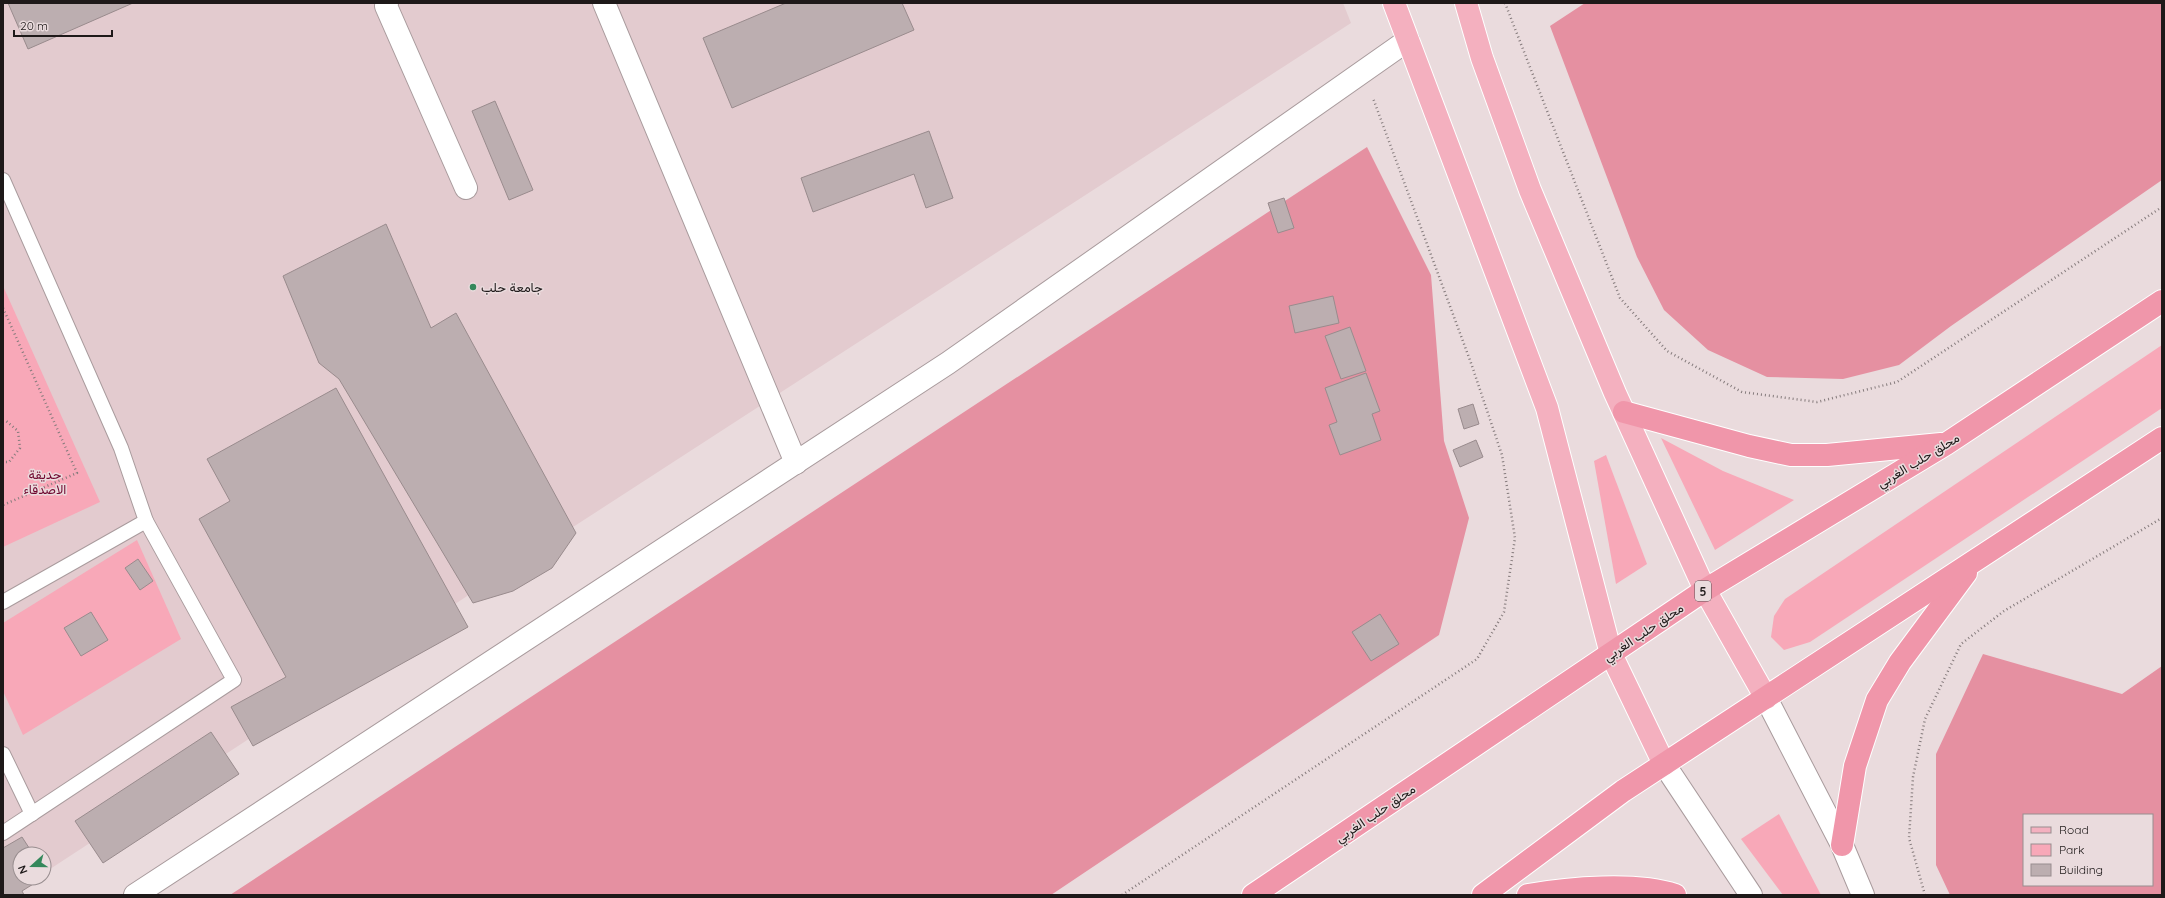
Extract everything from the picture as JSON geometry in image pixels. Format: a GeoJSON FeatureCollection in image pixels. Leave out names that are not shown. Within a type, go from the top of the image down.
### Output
{"type":"FeatureCollection","features":[{"type":"Feature","properties":{"kind":"highway","name":"محلق حلب الغربي"},"geometry":{"type":"LineString","coordinates":[[1253,895],[1705,590],[1946,444],[2162,301]]}},
{"type":"Feature","properties":{"kind":"highway"},"geometry":{"type":"LineString","coordinates":[[1624,412],[1749,446],[1791,455],[1827,455],[1946,444]]}},
{"type":"Feature","properties":{"kind":"highway"},"geometry":{"type":"LineString","coordinates":[[1483,895],[1623,791],[2162,438]]}},
{"type":"Feature","properties":{"kind":"highway"},"geometry":{"type":"LineString","coordinates":[[1842,845],[1855,766],[1876,700],[1900,662],[1974,562]]}},
{"type":"Feature","properties":{"kind":"highway"},"geometry":{"type":"LineString","coordinates":[[1528,895],[1551,891],[1630,888],[1675,895]]}},
{"type":"Feature","properties":{"kind":"main road"},"geometry":{"type":"LineString","coordinates":[[1394,3],[1547,408],[1611,654],[1664,764]]}},
{"type":"Feature","properties":{"kind":"main road"},"geometry":{"type":"LineString","coordinates":[[1472,6],[1482,58],[1530,190],[1624,412],[1705,590],[1766,698]]}},
{"type":"Feature","properties":{"kind":"street"},"geometry":{"type":"LineString","coordinates":[[387,3],[386,6],[466,188]]}},
{"type":"Feature","properties":{"kind":"street"},"geometry":{"type":"LineString","coordinates":[[604,3],[796,463]]}},
{"type":"Feature","properties":{"kind":"street"},"geometry":{"type":"LineString","coordinates":[[135,895],[948,364],[1408,40]]}},
{"type":"Feature","properties":{"kind":"street"},"geometry":{"type":"LineString","coordinates":[[1766,698],[1842,845],[1863,895]]}},
{"type":"Feature","properties":{"kind":"street"},"geometry":{"type":"LineString","coordinates":[[1664,764],[1751,895]]}},
{"type":"Feature","properties":{"kind":"lane"},"geometry":{"type":"LineString","coordinates":[[3,180],[121,448],[146,521],[234,680],[3,833]]}},
{"type":"Feature","properties":{"kind":"lane"},"geometry":{"type":"LineString","coordinates":[[3,602],[146,521]]}},
{"type":"Feature","properties":{"kind":"lane"},"geometry":{"type":"LineString","coordinates":[[3,754],[32,814]]}},
{"type":"Feature","properties":{"kind":"path"},"geometry":{"type":"LineString","coordinates":[[1505,3],[1620,298],[1668,351],[1742,392],[1817,402],[1897,382],[2162,207]]}},
{"type":"Feature","properties":{"kind":"path"},"geometry":{"type":"LineString","coordinates":[[1122,895],[1477,658],[1504,612],[1515,538],[1502,455],[1364,71]]}},
{"type":"Feature","properties":{"kind":"path"},"geometry":{"type":"LineString","coordinates":[[3,308],[77,473],[3,505]]}},
{"type":"Feature","properties":{"kind":"path"},"geometry":{"type":"LineString","coordinates":[[3,420],[18,431],[20,448],[9,462],[3,462]]}},
{"type":"Feature","properties":{"kind":"path"},"geometry":{"type":"LineString","coordinates":[[1925,895],[1910,838],[1913,777],[1925,719],[1961,644],[2004,611],[2162,518]]}},
{"type":"Feature","properties":{"kind":"shaded area","name":"جامعة حلب"},"geometry":{"type":"Polygon","coordinates":[[[3,3],[1343,3],[1351,23],[536,551],[52,868],[52,846],[12,846],[12,886],[3,895],[3,3]]]}},
{"type":"Feature","properties":{"kind":"shaded area"},"geometry":{"type":"Polygon","coordinates":[[[1585,3],[2162,3],[2162,180],[1951,326],[1899,365],[1843,379],[1767,377],[1708,350],[1664,310],[1637,257],[1550,26],[1585,3]]]}},
{"type":"Feature","properties":{"kind":"shaded area"},"geometry":{"type":"Polygon","coordinates":[[[1367,147],[1431,275],[1444,441],[1469,518],[1439,635],[1051,895],[230,895],[1367,147]]]}},
{"type":"Feature","properties":{"kind":"shaded area"},"geometry":{"type":"Polygon","coordinates":[[[1983,654],[2122,694],[2162,666],[2162,895],[1950,895],[1936,865],[1936,754],[1983,654]]]}},
{"type":"Feature","properties":{"kind":"green space","name":"حديقة الاصدقاء"},"geometry":{"type":"Polygon","coordinates":[[[3,286],[100,502],[3,547],[3,286]]]}},
{"type":"Feature","properties":{"kind":"green space"},"geometry":{"type":"Polygon","coordinates":[[[2162,345],[2162,408],[1810,642],[1784,650],[1771,637],[1774,616],[1785,599],[2162,345]]]}},
{"type":"Feature","properties":{"kind":"green space"},"geometry":{"type":"Polygon","coordinates":[[[1661,438],[1723,471],[1794,500],[1715,550],[1661,438]]]}},
{"type":"Feature","properties":{"kind":"green space"},"geometry":{"type":"Polygon","coordinates":[[[1606,455],[1647,564],[1616,584],[1594,461],[1606,455]]]}},
{"type":"Feature","properties":{"kind":"green space"},"geometry":{"type":"Polygon","coordinates":[[[137,540],[181,639],[23,735],[3,691],[3,623],[137,540]]]}},
{"type":"Feature","properties":{"kind":"green space"},"geometry":{"type":"Polygon","coordinates":[[[1779,814],[1821,895],[1783,895],[1741,839],[1779,814]]]}},
{"type":"Feature","properties":{"kind":"building"},"geometry":{"type":"Polygon","coordinates":[[[8,3],[133,3],[28,49],[8,3]]]}},
{"type":"Feature","properties":{"kind":"building"},"geometry":{"type":"Polygon","coordinates":[[[786,3],[902,3],[914,30],[732,108],[703,38],[786,3]]]}},
{"type":"Feature","properties":{"kind":"building"},"geometry":{"type":"Polygon","coordinates":[[[495,101],[533,190],[509,200],[472,111],[495,101]]]}},
{"type":"Feature","properties":{"kind":"building"},"geometry":{"type":"Polygon","coordinates":[[[929,131],[953,198],[926,208],[914,174],[813,212],[801,178],[929,131]]]}},
{"type":"Feature","properties":{"kind":"building"},"geometry":{"type":"Polygon","coordinates":[[[1284,198],[1294,228],[1278,233],[1268,203],[1284,198]]]}},
{"type":"Feature","properties":{"kind":"building"},"geometry":{"type":"Polygon","coordinates":[[[386,224],[431,328],[456,313],[576,533],[552,568],[513,591],[473,603],[339,379],[319,363],[283,276],[386,224]]]}},
{"type":"Feature","properties":{"kind":"building"},"geometry":{"type":"Polygon","coordinates":[[[1333,296],[1339,323],[1295,333],[1289,306],[1333,296]]]}},
{"type":"Feature","properties":{"kind":"building"},"geometry":{"type":"Polygon","coordinates":[[[1350,327],[1366,371],[1341,379],[1325,336],[1350,327]]]}},
{"type":"Feature","properties":{"kind":"building"},"geometry":{"type":"Polygon","coordinates":[[[1366,373],[1380,411],[1372,414],[1381,440],[1340,455],[1329,425],[1337,422],[1325,388],[1366,373]]]}},
{"type":"Feature","properties":{"kind":"building"},"geometry":{"type":"Polygon","coordinates":[[[336,388],[468,627],[253,746],[231,707],[286,677],[199,519],[230,501],[207,459],[336,388]]]}},
{"type":"Feature","properties":{"kind":"building"},"geometry":{"type":"Polygon","coordinates":[[[1473,404],[1479,424],[1464,429],[1458,409],[1473,404]]]}},
{"type":"Feature","properties":{"kind":"building"},"geometry":{"type":"Polygon","coordinates":[[[1476,440],[1483,457],[1460,467],[1453,450],[1476,440]]]}},
{"type":"Feature","properties":{"kind":"building"},"geometry":{"type":"Polygon","coordinates":[[[138,559],[153,581],[140,590],[125,568],[138,559]]]}},
{"type":"Feature","properties":{"kind":"building"},"geometry":{"type":"Polygon","coordinates":[[[91,612],[108,640],[81,656],[64,628],[91,612]]]}},
{"type":"Feature","properties":{"kind":"building"},"geometry":{"type":"Polygon","coordinates":[[[1380,614],[1399,644],[1371,661],[1352,632],[1380,614]]]}},
{"type":"Feature","properties":{"kind":"building"},"geometry":{"type":"Polygon","coordinates":[[[211,732],[239,774],[103,863],[75,821],[211,732]]]}},
{"type":"Feature","properties":{"kind":"building"},"geometry":{"type":"Polygon","coordinates":[[[22,837],[28,846],[12,846],[12,886],[30,886],[22,891],[24,895],[3,895],[3,848],[22,837]]]}},
{"type":"Feature","properties":{"kind":"place","name":"جامعة حلب"},"geometry":{"type":"Point","coordinates":[473,287]}}]}
